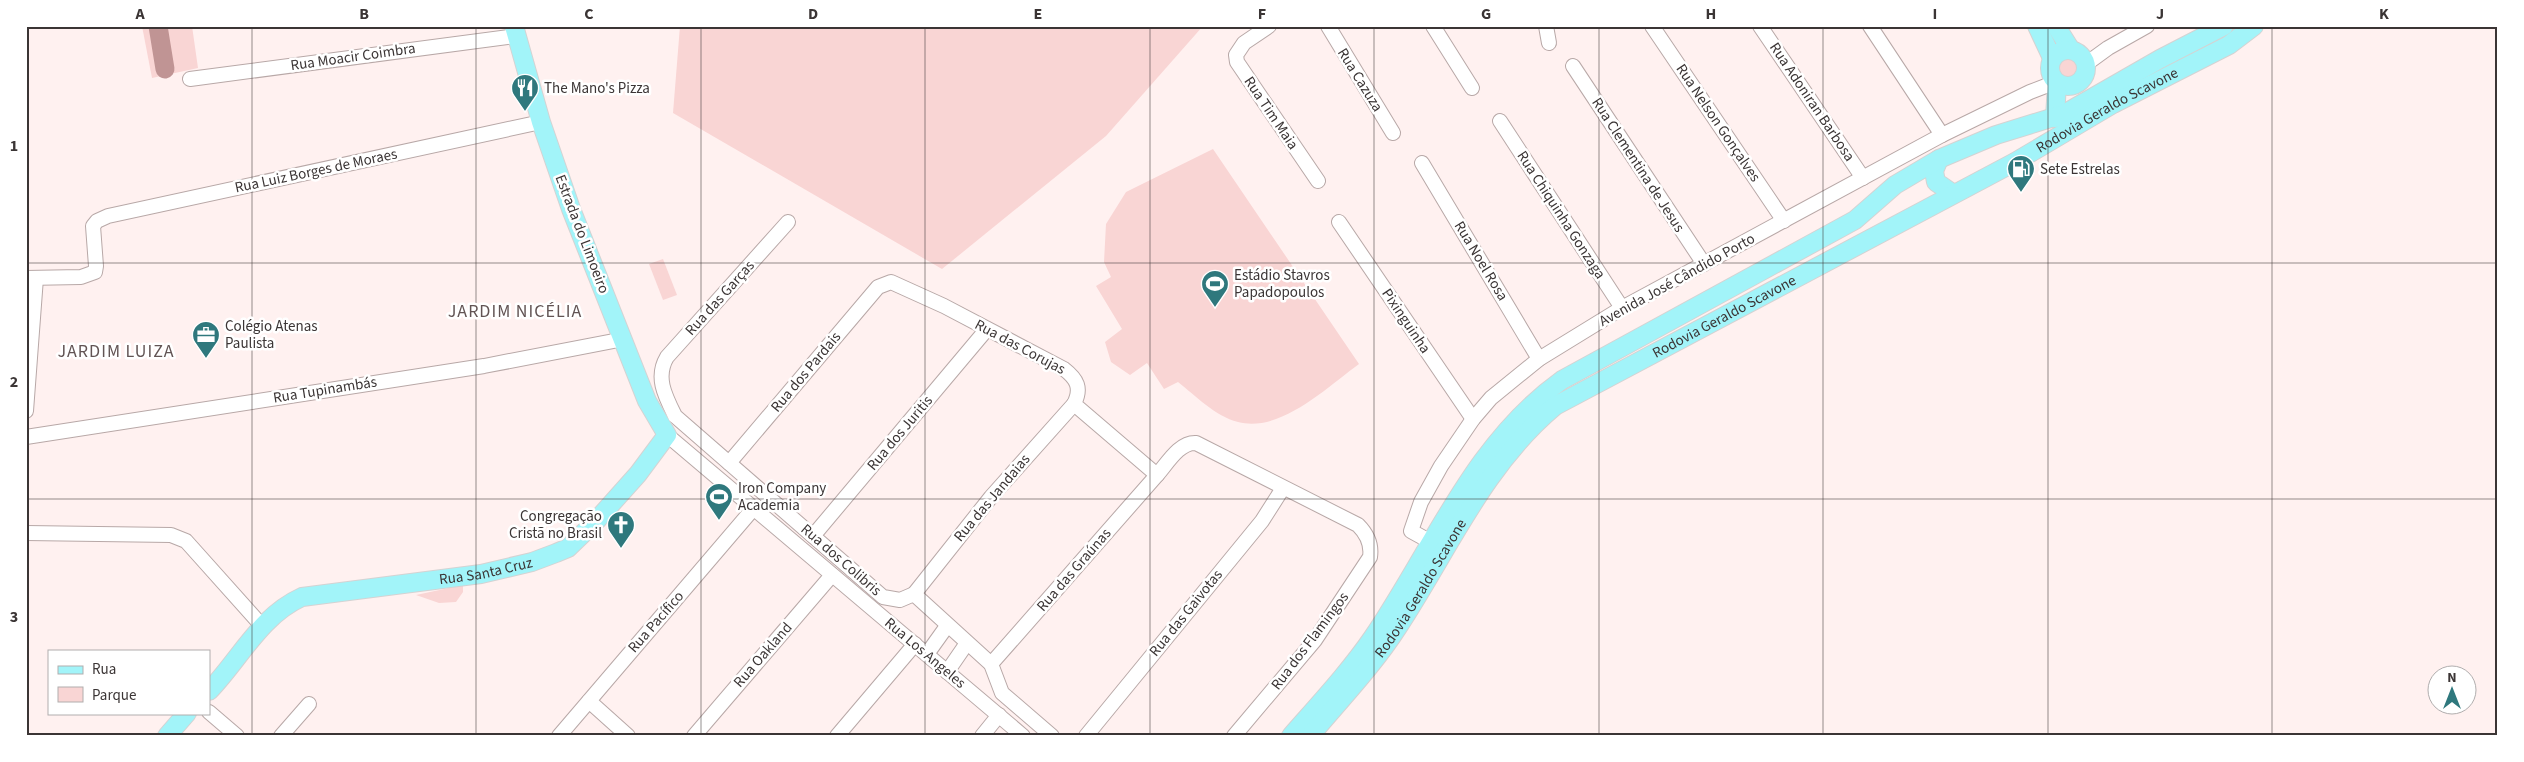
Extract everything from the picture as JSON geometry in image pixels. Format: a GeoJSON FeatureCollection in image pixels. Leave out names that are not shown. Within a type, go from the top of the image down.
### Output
{"type":"FeatureCollection","features":[{"type":"Feature","properties":{"kind":"main road"},"geometry":{"type":"LineString","coordinates":[[2036,26],[2054,74],[2062,86],[2074,85],[2083,78],[2081,59]]}},
{"type":"Feature","properties":{"kind":"main road"},"geometry":{"type":"LineString","coordinates":[[2056,26],[2081,59],[2114,85],[2113,104]]}},
{"type":"Feature","properties":{"kind":"main road","name":"Rodovia Geraldo Scavone"},"geometry":{"type":"LineString","coordinates":[[1291,736],[1373,638],[1468,481],[1489,452],[1509,427],[1542,395],[1562,380],[1855,220],[1895,185],[1939,159],[1996,135],[2055,118],[2088,102],[2114,85],[2224,26]]}},
{"type":"Feature","properties":{"kind":"main road","name":"Rodovia Geraldo Scavone"},"geometry":{"type":"LineString","coordinates":[[1310,736],[1392,636],[1487,480],[1518,441],[1539,419],[1573,394],[1952,193],[2015,162],[2113,104],[2229,45],[2254,26]]}},
{"type":"Feature","properties":{"kind":"main road","name":"Estrada do Limoeiro"},"geometry":{"type":"LineString","coordinates":[[515,31],[541,122],[571,209],[647,401],[667,435]]}},
{"type":"Feature","properties":{"kind":"main road"},"geometry":{"type":"LineString","coordinates":[[2055,118],[2054,74],[2060,51],[2081,59]]}},
{"type":"Feature","properties":{"kind":"main road"},"geometry":{"type":"LineString","coordinates":[[1996,135],[2009,146],[2015,162]]}},
{"type":"Feature","properties":{"kind":"main road"},"geometry":{"type":"LineString","coordinates":[[1939,159],[1934,171],[1936,182],[1952,193]]}},
{"type":"Feature","properties":{"kind":"main road","name":"Rua Santa Cruz"},"geometry":{"type":"LineString","coordinates":[[262,626],[289,603],[302,597],[481,574],[532,562],[568,548],[580,538],[616,499],[667,435]]}},
{"type":"Feature","properties":{"kind":"main road"},"geometry":{"type":"LineString","coordinates":[[210,690],[224,676],[262,626]]}},
{"type":"Feature","properties":{"kind":"main road"},"geometry":{"type":"LineString","coordinates":[[167,736],[187,714]]}},
{"type":"Feature","properties":{"kind":"street","name":"Rua Tim Maia"},"geometry":{"type":"LineString","coordinates":[[1269,26],[1244,43],[1236,55],[1237,62],[1318,181]]}},
{"type":"Feature","properties":{"kind":"street","name":"Rua Cazuza"},"geometry":{"type":"LineString","coordinates":[[1328,26],[1393,133]]}},
{"type":"Feature","properties":{"kind":"street"},"geometry":{"type":"LineString","coordinates":[[1433,26],[1472,88]]}},
{"type":"Feature","properties":{"kind":"street"},"geometry":{"type":"LineString","coordinates":[[1546,26],[1549,43]]}},
{"type":"Feature","properties":{"kind":"street","name":"Rua Nelson Gonçalves"},"geometry":{"type":"LineString","coordinates":[[1652,26],[1784,221]]}},
{"type":"Feature","properties":{"kind":"street","name":"Rua Adoniran Barbosa"},"geometry":{"type":"LineString","coordinates":[[1760,26],[1863,178]]}},
{"type":"Feature","properties":{"kind":"street"},"geometry":{"type":"LineString","coordinates":[[1870,26],[1942,135]]}},
{"type":"Feature","properties":{"kind":"street"},"geometry":{"type":"LineString","coordinates":[[2081,59],[2108,48],[2147,26]]}},
{"type":"Feature","properties":{"kind":"street","name":"Rua Moacir Coimbra"},"geometry":{"type":"LineString","coordinates":[[190,79],[515,31]]}},
{"type":"Feature","properties":{"kind":"street","name":"Rua Clementina de Jesus"},"geometry":{"type":"LineString","coordinates":[[1573,66],[1704,264]]}},
{"type":"Feature","properties":{"kind":"street","name":"Avenida José Cândido Porto"},"geometry":{"type":"LineString","coordinates":[[1431,542],[1411,531],[1413,520],[1441,466],[1473,418],[1491,398],[1539,359],[1622,308],[1942,135],[2030,92],[2054,74]]}},
{"type":"Feature","properties":{"kind":"street","name":"Rua Chiquinha Gonzaga"},"geometry":{"type":"LineString","coordinates":[[1500,121],[1622,308]]}},
{"type":"Feature","properties":{"kind":"street","name":"Rua Luiz Borges de Moraes"},"geometry":{"type":"LineString","coordinates":[[31,278],[81,277],[95,272],[93,226],[97,221],[108,216],[541,122]]}},
{"type":"Feature","properties":{"kind":"street","name":"Rua Noel Rosa"},"geometry":{"type":"LineString","coordinates":[[1422,163],[1539,359]]}},
{"type":"Feature","properties":{"kind":"street","name":"Rua das Garças"},"geometry":{"type":"LineString","coordinates":[[661,379],[662,365],[667,357],[788,222]]}},
{"type":"Feature","properties":{"kind":"street","name":"Pixinguinha"},"geometry":{"type":"LineString","coordinates":[[1339,222],[1473,418]]}},
{"type":"Feature","properties":{"kind":"street"},"geometry":{"type":"LineString","coordinates":[[26,410],[31,278]]}},
{"type":"Feature","properties":{"kind":"street","name":"Rua das Corujas"},"geometry":{"type":"LineString","coordinates":[[884,284],[898,284],[1064,369],[1075,378],[1079,392],[1074,404]]}},
{"type":"Feature","properties":{"kind":"street","name":"Rua dos Pardais"},"geometry":{"type":"LineString","coordinates":[[729,463],[878,287],[884,284]]}},
{"type":"Feature","properties":{"kind":"street","name":"Rua dos Juritis"},"geometry":{"type":"LineString","coordinates":[[813,536],[987,329]]}},
{"type":"Feature","properties":{"kind":"street","name":"Rua Tupinambás"},"geometry":{"type":"LineString","coordinates":[[26,437],[484,366],[624,340]]}},
{"type":"Feature","properties":{"kind":"street","name":"Rua dos Colibris"},"geometry":{"type":"LineString","coordinates":[[661,379],[675,416],[883,597],[900,600],[914,594]]}},
{"type":"Feature","properties":{"kind":"street"},"geometry":{"type":"LineString","coordinates":[[1074,404],[1156,475],[1181,448],[1188,444],[1196,443],[1283,488]]}},
{"type":"Feature","properties":{"kind":"street","name":"Rua das Jandaias"},"geometry":{"type":"LineString","coordinates":[[914,594],[991,497],[1074,404]]}},
{"type":"Feature","properties":{"kind":"street","name":"Rua Los Angeles"},"geometry":{"type":"LineString","coordinates":[[667,435],[753,510],[1023,736]]}},
{"type":"Feature","properties":{"kind":"street","name":"Rua das Graúnas"},"geometry":{"type":"LineString","coordinates":[[992,664],[1156,475]]}},
{"type":"Feature","properties":{"kind":"street","name":"Rua dos Flamingos"},"geometry":{"type":"LineString","coordinates":[[1234,736],[1314,640],[1344,599],[1370,557],[1371,548],[1368,539],[1358,525],[1283,488]]}},
{"type":"Feature","properties":{"kind":"street","name":"Rua das Gaivotas"},"geometry":{"type":"LineString","coordinates":[[1086,736],[1262,521],[1283,488]]}},
{"type":"Feature","properties":{"kind":"street","name":"Rua Pacífico"},"geometry":{"type":"LineString","coordinates":[[559,736],[753,510]]}},
{"type":"Feature","properties":{"kind":"street"},"geometry":{"type":"LineString","coordinates":[[26,533],[171,535],[186,541],[262,626]]}},
{"type":"Feature","properties":{"kind":"street","name":"Rua Oakland"},"geometry":{"type":"LineString","coordinates":[[694,736],[832,575]]}},
{"type":"Feature","properties":{"kind":"street"},"geometry":{"type":"LineString","coordinates":[[914,594],[947,626],[992,664],[1002,693],[1052,736]]}},
{"type":"Feature","properties":{"kind":"street"},"geometry":{"type":"LineString","coordinates":[[927,654],[947,626]]}},
{"type":"Feature","properties":{"kind":"street"},"geometry":{"type":"LineString","coordinates":[[947,672],[967,643]]}},
{"type":"Feature","properties":{"kind":"street"},"geometry":{"type":"LineString","coordinates":[[837,736],[915,644]]}},
{"type":"Feature","properties":{"kind":"street"},"geometry":{"type":"LineString","coordinates":[[589,700],[628,736]]}},
{"type":"Feature","properties":{"kind":"street"},"geometry":{"type":"LineString","coordinates":[[281,736],[309,704]]}},
{"type":"Feature","properties":{"kind":"street"},"geometry":{"type":"LineString","coordinates":[[210,713],[237,736]]}},
{"type":"Feature","properties":{"kind":"street"},"geometry":{"type":"LineString","coordinates":[[982,736],[999,715]]}},
{"type":"Feature","properties":{"kind":"green space"},"geometry":{"type":"Polygon","coordinates":[[[142,26],[192,26],[198,68],[152,78],[142,26]]]}},
{"type":"Feature","properties":{"kind":"green space"},"geometry":{"type":"Polygon","coordinates":[[[680,26],[1203,26],[1106,136],[942,269],[673,113],[680,26]]]}},
{"type":"Feature","properties":{"kind":"green space"},"geometry":{"type":"Polygon","coordinates":[[[2067,53],[2076,57],[2080,66],[2076,75],[2067,79],[2058,75],[2054,66],[2058,57],[2067,53]]]}},
{"type":"Feature","properties":{"kind":"green space","name":"Estádio Stavros Papadopoulos"},"geometry":{"type":"Polygon","coordinates":[[[1213,149],[1359,364],[1303,406],[1271,421],[1254,424],[1230,419],[1206,405],[1178,382],[1164,389],[1147,363],[1130,375],[1111,362],[1105,342],[1122,329],[1096,286],[1111,277],[1104,262],[1106,224],[1126,192],[1213,149]]]}},
{"type":"Feature","properties":{"kind":"green space"},"geometry":{"type":"Polygon","coordinates":[[[663,259],[677,295],[663,300],[649,264],[663,259]]]}},
{"type":"Feature","properties":{"kind":"green space"},"geometry":{"type":"Polygon","coordinates":[[[463,585],[463,592],[456,602],[439,603],[416,595],[463,585]]]}},
{"type":"Feature","properties":{"kind":"waterway"},"geometry":{"type":"LineString","coordinates":[[158,26],[165,69]]}},
{"type":"Feature","properties":{"kind":"place","name":"The Mano's Pizza"},"geometry":{"type":"Point","coordinates":[525,112]}},
{"type":"Feature","properties":{"kind":"place","name":"Sete Estrelas"},"geometry":{"type":"Point","coordinates":[2021,193]}},
{"type":"Feature","properties":{"kind":"place","name":"Estádio Stavros Papadopoulos"},"geometry":{"type":"Point","coordinates":[1215,308]}},
{"type":"Feature","properties":{"kind":"place","name":"Colégio Atenas Paulista"},"geometry":{"type":"Point","coordinates":[206,359]}},
{"type":"Feature","properties":{"kind":"place","name":"Iron Company Academia"},"geometry":{"type":"Point","coordinates":[719,521]}},
{"type":"Feature","properties":{"kind":"place","name":"Congregação Cristã no Brasil"},"geometry":{"type":"Point","coordinates":[621,549]}},
{"type":"Feature","properties":{"kind":"district","name":"JARDIM NICÉLIA"},"geometry":{"type":"Point","coordinates":[515,311]}},
{"type":"Feature","properties":{"kind":"district","name":"JARDIM LUIZA"},"geometry":{"type":"Point","coordinates":[116,351]}}]}
